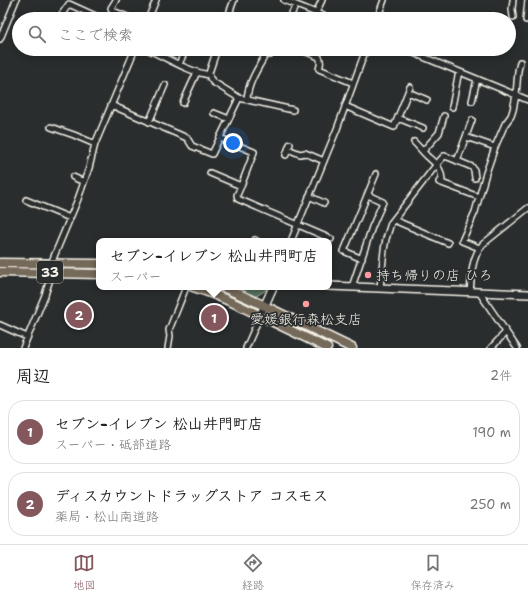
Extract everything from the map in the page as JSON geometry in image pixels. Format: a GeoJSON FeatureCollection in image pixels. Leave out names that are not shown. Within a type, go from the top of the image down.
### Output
{"type":"FeatureCollection","features":[{"type":"Feature","properties":{"kind":"highway","name":"33"},"geometry":{"type":"LineString","coordinates":[[0,263],[96,264]]}},
{"type":"Feature","properties":{"kind":"highway","name":"33"},"geometry":{"type":"LineString","coordinates":[[0,272],[96,274]]}},
{"type":"Feature","properties":{"kind":"highway"},"geometry":{"type":"LineString","coordinates":[[202,290],[240,305],[327,348]]}},
{"type":"Feature","properties":{"kind":"highway"},"geometry":{"type":"LineString","coordinates":[[230,290],[352,348]]}},
{"type":"Feature","properties":{"kind":"main road"},"geometry":{"type":"LineString","coordinates":[[332,286],[528,294]]}},
{"type":"Feature","properties":{"kind":"main road"},"geometry":{"type":"LineString","coordinates":[[260,316],[272,290]]}},
{"type":"Feature","properties":{"kind":"street"},"geometry":{"type":"LineString","coordinates":[[0,39],[16,0]]}},
{"type":"Feature","properties":{"kind":"street"},"geometry":{"type":"LineString","coordinates":[[113,11],[112,8],[116,0]]}},
{"type":"Feature","properties":{"kind":"street"},"geometry":{"type":"LineString","coordinates":[[151,12],[156,0]]}},
{"type":"Feature","properties":{"kind":"street"},"geometry":{"type":"LineString","coordinates":[[230,12],[234,0]]}},
{"type":"Feature","properties":{"kind":"street"},"geometry":{"type":"LineString","coordinates":[[284,0],[314,12]]}},
{"type":"Feature","properties":{"kind":"street"},"geometry":{"type":"LineString","coordinates":[[316,12],[322,0]]}},
{"type":"Feature","properties":{"kind":"street"},"geometry":{"type":"LineString","coordinates":[[380,12],[384,0]]}},
{"type":"Feature","properties":{"kind":"street"},"geometry":{"type":"LineString","coordinates":[[512,0],[512,12]]}},
{"type":"Feature","properties":{"kind":"street"},"geometry":{"type":"LineString","coordinates":[[526,20],[528,0]]}},
{"type":"Feature","properties":{"kind":"street"},"geometry":{"type":"LineString","coordinates":[[63,12],[69,4],[87,12]]}},
{"type":"Feature","properties":{"kind":"street"},"geometry":{"type":"LineString","coordinates":[[292,12],[296,5]]}},
{"type":"Feature","properties":{"kind":"street"},"geometry":{"type":"LineString","coordinates":[[23,348],[45,295],[50,279],[51,264],[84,182],[89,168],[94,144],[132,56]]}},
{"type":"Feature","properties":{"kind":"street"},"geometry":{"type":"LineString","coordinates":[[162,56],[197,72],[209,75],[213,82],[239,98],[293,110]]}},
{"type":"Feature","properties":{"kind":"street"},"geometry":{"type":"LineString","coordinates":[[179,64],[183,56]]}},
{"type":"Feature","properties":{"kind":"street"},"geometry":{"type":"LineString","coordinates":[[209,75],[215,56]]}},
{"type":"Feature","properties":{"kind":"street"},"geometry":{"type":"LineString","coordinates":[[247,100],[247,92],[249,87],[265,56]]}},
{"type":"Feature","properties":{"kind":"street"},"geometry":{"type":"LineString","coordinates":[[317,56],[321,60],[319,69],[353,83]]}},
{"type":"Feature","properties":{"kind":"street"},"geometry":{"type":"LineString","coordinates":[[292,238],[324,161],[363,56]]}},
{"type":"Feature","properties":{"kind":"street"},"geometry":{"type":"LineString","coordinates":[[421,56],[528,100]]}},
{"type":"Feature","properties":{"kind":"street"},"geometry":{"type":"LineString","coordinates":[[479,249],[462,241],[475,212],[495,148],[505,124],[511,116],[513,110],[520,62]]}},
{"type":"Feature","properties":{"kind":"street"},"geometry":{"type":"LineString","coordinates":[[183,103],[197,72]]}},
{"type":"Feature","properties":{"kind":"street"},"geometry":{"type":"LineString","coordinates":[[451,103],[460,72]]}},
{"type":"Feature","properties":{"kind":"street"},"geometry":{"type":"LineString","coordinates":[[472,101],[477,79]]}},
{"type":"Feature","properties":{"kind":"street"},"geometry":{"type":"LineString","coordinates":[[149,122],[162,88]]}},
{"type":"Feature","properties":{"kind":"street"},"geometry":{"type":"LineString","coordinates":[[345,106],[394,127],[409,89],[427,100]]}},
{"type":"Feature","properties":{"kind":"street"},"geometry":{"type":"LineString","coordinates":[[111,106],[187,138],[192,146],[212,154],[239,98]]}},
{"type":"Feature","properties":{"kind":"street"},"geometry":{"type":"LineString","coordinates":[[214,113],[229,119]]}},
{"type":"Feature","properties":{"kind":"street"},"geometry":{"type":"LineString","coordinates":[[398,118],[423,128]]}},
{"type":"Feature","properties":{"kind":"street"},"geometry":{"type":"LineString","coordinates":[[423,151],[439,133],[441,120]]}},
{"type":"Feature","properties":{"kind":"street"},"geometry":{"type":"LineString","coordinates":[[457,161],[471,123],[464,123]]}},
{"type":"Feature","properties":{"kind":"street"},"geometry":{"type":"LineString","coordinates":[[52,127],[94,144]]}},
{"type":"Feature","properties":{"kind":"street"},"geometry":{"type":"LineString","coordinates":[[466,137],[495,148]]}},
{"type":"Feature","properties":{"kind":"street"},"geometry":{"type":"LineString","coordinates":[[220,138],[254,152],[237,195],[238,199],[329,238]]}},
{"type":"Feature","properties":{"kind":"street"},"geometry":{"type":"LineString","coordinates":[[414,142],[439,168],[442,176],[440,183],[479,197]]}},
{"type":"Feature","properties":{"kind":"street"},"geometry":{"type":"LineString","coordinates":[[288,150],[300,154],[305,153],[324,161]]}},
{"type":"Feature","properties":{"kind":"street"},"geometry":{"type":"LineString","coordinates":[[380,288],[386,239],[389,229],[394,220],[436,164],[444,156],[472,167],[474,170],[473,178],[484,181]]}},
{"type":"Feature","properties":{"kind":"street"},"geometry":{"type":"LineString","coordinates":[[210,173],[241,186]]}},
{"type":"Feature","properties":{"kind":"street"},"geometry":{"type":"LineString","coordinates":[[362,259],[344,251],[376,174]]}},
{"type":"Feature","properties":{"kind":"street"},"geometry":{"type":"LineString","coordinates":[[73,177],[84,182]]}},
{"type":"Feature","properties":{"kind":"street"},"geometry":{"type":"LineString","coordinates":[[352,287],[372,227],[383,202],[368,195]]}},
{"type":"Feature","properties":{"kind":"street"},"geometry":{"type":"LineString","coordinates":[[309,196],[324,203]]}},
{"type":"Feature","properties":{"kind":"street"},"geometry":{"type":"LineString","coordinates":[[26,200],[70,218]]}},
{"type":"Feature","properties":{"kind":"street"},"geometry":{"type":"LineString","coordinates":[[470,292],[474,260],[479,249],[495,234],[528,208]]}},
{"type":"Feature","properties":{"kind":"street"},"geometry":{"type":"LineString","coordinates":[[394,220],[448,243]]}},
{"type":"Feature","properties":{"kind":"street"},"geometry":{"type":"LineString","coordinates":[[168,348],[170,336],[169,330],[185,290]]}},
{"type":"Feature","properties":{"kind":"street"},"geometry":{"type":"LineString","coordinates":[[479,292],[517,348]]}},
{"type":"Feature","properties":{"kind":"street"},"geometry":{"type":"LineString","coordinates":[[246,348],[260,316]]}},
{"type":"Feature","properties":{"kind":"street"},"geometry":{"type":"LineString","coordinates":[[0,325],[27,337]]}},
{"type":"Feature","properties":{"kind":"street"},"geometry":{"type":"LineString","coordinates":[[491,348],[506,332]]}},
{"type":"Feature","properties":{"kind":"green space"},"geometry":{"type":"Polygon","coordinates":[[[241,290],[266,290],[255,297],[241,290]]]}},
{"type":"Feature","properties":{"kind":"place","name":"持ち帰りの店 ひろ"},"geometry":{"type":"Point","coordinates":[368,275]}},
{"type":"Feature","properties":{"kind":"place","name":"愛媛銀行森松支店"},"geometry":{"type":"Point","coordinates":[306,304]}},
{"type":"Feature","properties":{"kind":"place","name":"ディスカウントドラッグストア コスモス"},"geometry":{"type":"Point","coordinates":[79,315]}},
{"type":"Feature","properties":{"kind":"place","name":"セブン-イレブン 松山井門町店"},"geometry":{"type":"Point","coordinates":[214,318]}}]}
